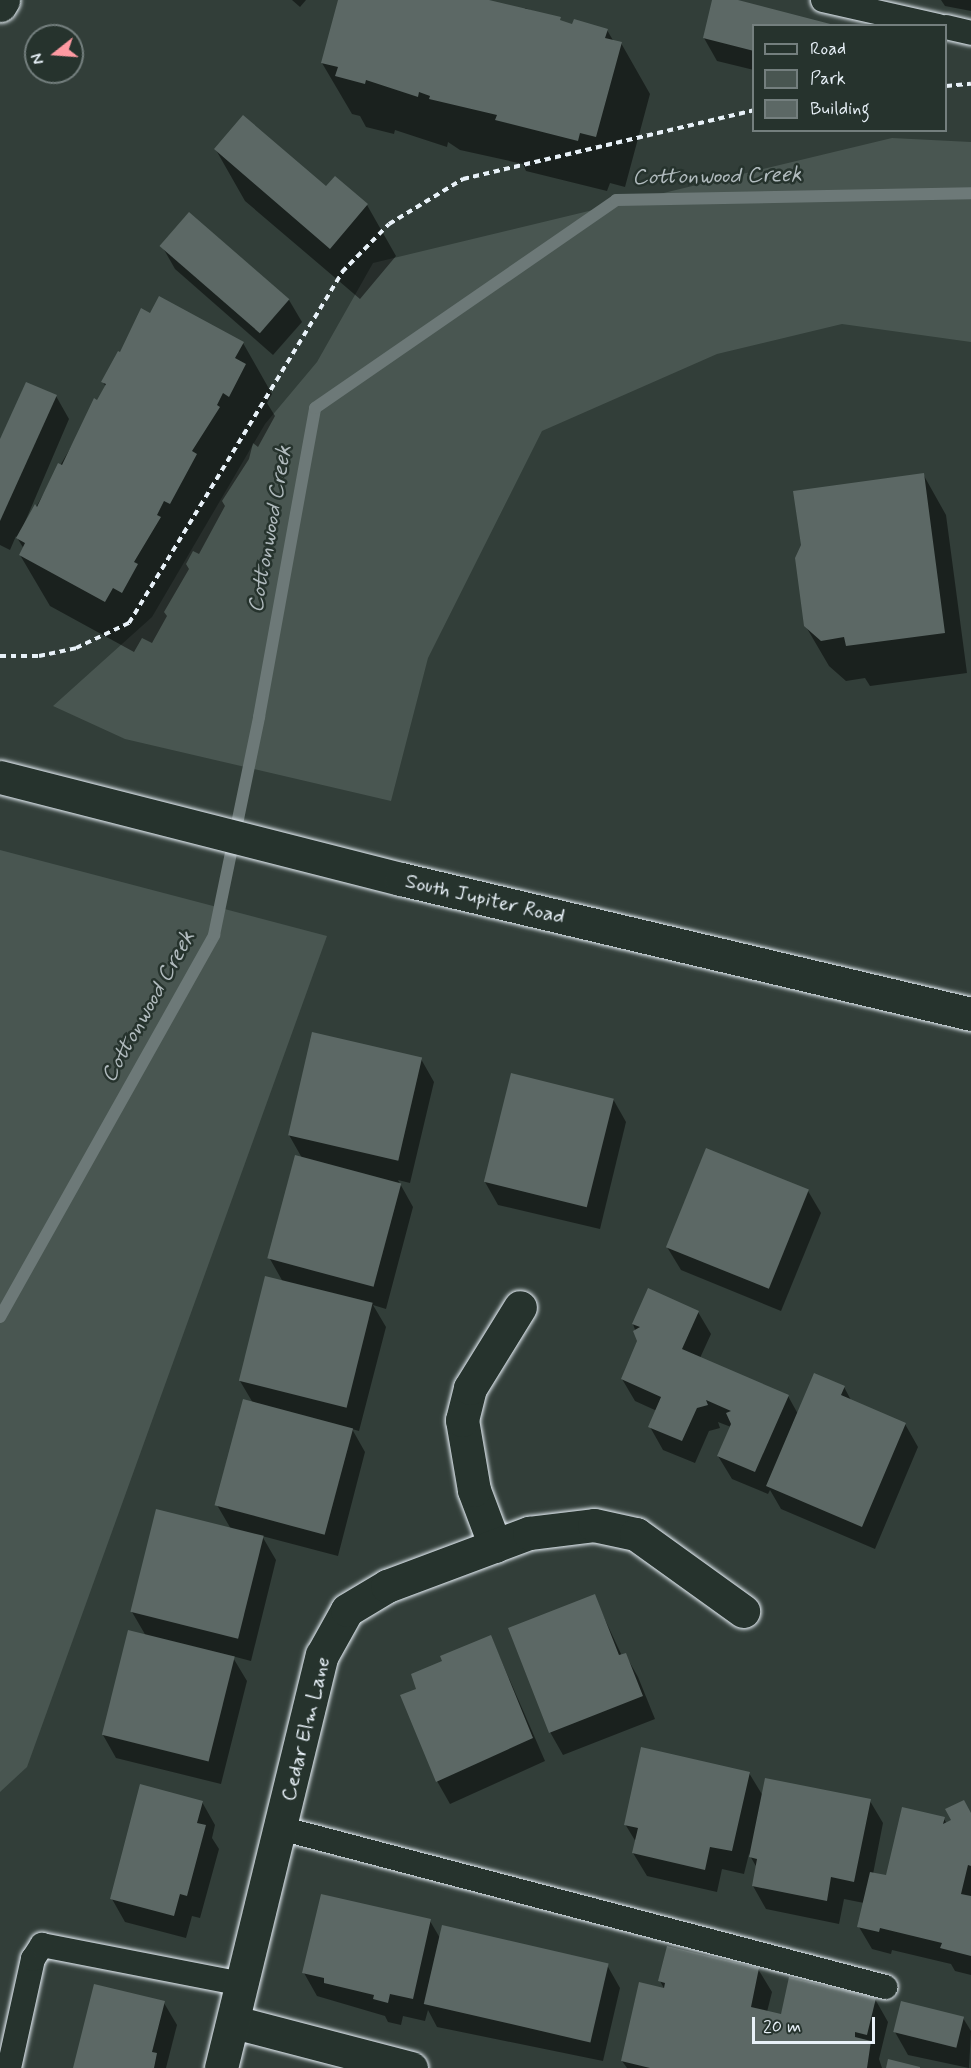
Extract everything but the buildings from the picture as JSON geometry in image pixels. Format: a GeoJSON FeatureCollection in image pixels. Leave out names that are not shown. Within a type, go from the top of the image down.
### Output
{"type":"FeatureCollection","features":[{"type":"Feature","properties":{"kind":"street"},"geometry":{"type":"LineString","coordinates":[[0,5],[3,0]]}},
{"type":"Feature","properties":{"kind":"street","name":"South Jupiter Road"},"geometry":{"type":"LineString","coordinates":[[0,777],[401,879],[971,1014]]}},
{"type":"Feature","properties":{"kind":"street"},"geometry":{"type":"LineString","coordinates":[[495,1546],[474,1490],[462,1420],[470,1388],[520,1307]]}},
{"type":"Feature","properties":{"kind":"street","name":"Cedar Elm Lane"},"geometry":{"type":"LineString","coordinates":[[221,2068],[322,1655],[347,1610],[387,1586],[529,1533],[594,1525],[636,1534],[743,1611]]}},
{"type":"Feature","properties":{"kind":"street"},"geometry":{"type":"LineString","coordinates":[[234,2022],[411,2068]]}},
{"type":"Feature","properties":{"kind":"lane"},"geometry":{"type":"LineString","coordinates":[[823,0],[929,24]]}},
{"type":"Feature","properties":{"kind":"lane"},"geometry":{"type":"LineString","coordinates":[[947,27],[971,33]]}},
{"type":"Feature","properties":{"kind":"lane"},"geometry":{"type":"LineString","coordinates":[[280,1828],[885,1987]]}},
{"type":"Feature","properties":{"kind":"lane"},"geometry":{"type":"LineString","coordinates":[[9,2068],[33,1959],[42,1945],[243,1984]]}},
{"type":"Feature","properties":{"kind":"path"},"geometry":{"type":"LineString","coordinates":[[947,86],[971,84]]}},
{"type":"Feature","properties":{"kind":"path"},"geometry":{"type":"LineString","coordinates":[[0,656],[39,656],[76,648],[129,623],[342,272],[389,224],[463,179],[752,110]]}},
{"type":"Feature","properties":{"kind":"green space"},"geometry":{"type":"Polygon","coordinates":[[[892,138],[971,142],[971,342],[842,324],[717,354],[542,431],[428,658],[391,801],[125,739],[53,706],[152,617],[265,424],[317,362],[373,263],[892,138]]]}},
{"type":"Feature","properties":{"kind":"green space"},"geometry":{"type":"Polygon","coordinates":[[[0,850],[327,936],[27,1767],[0,1792],[0,850]]]}},
{"type":"Feature","properties":{"kind":"waterway","name":"Cottonwood Creek"},"geometry":{"type":"LineString","coordinates":[[0,1317],[214,935],[259,717],[315,408],[616,200],[971,193]]}}]}
